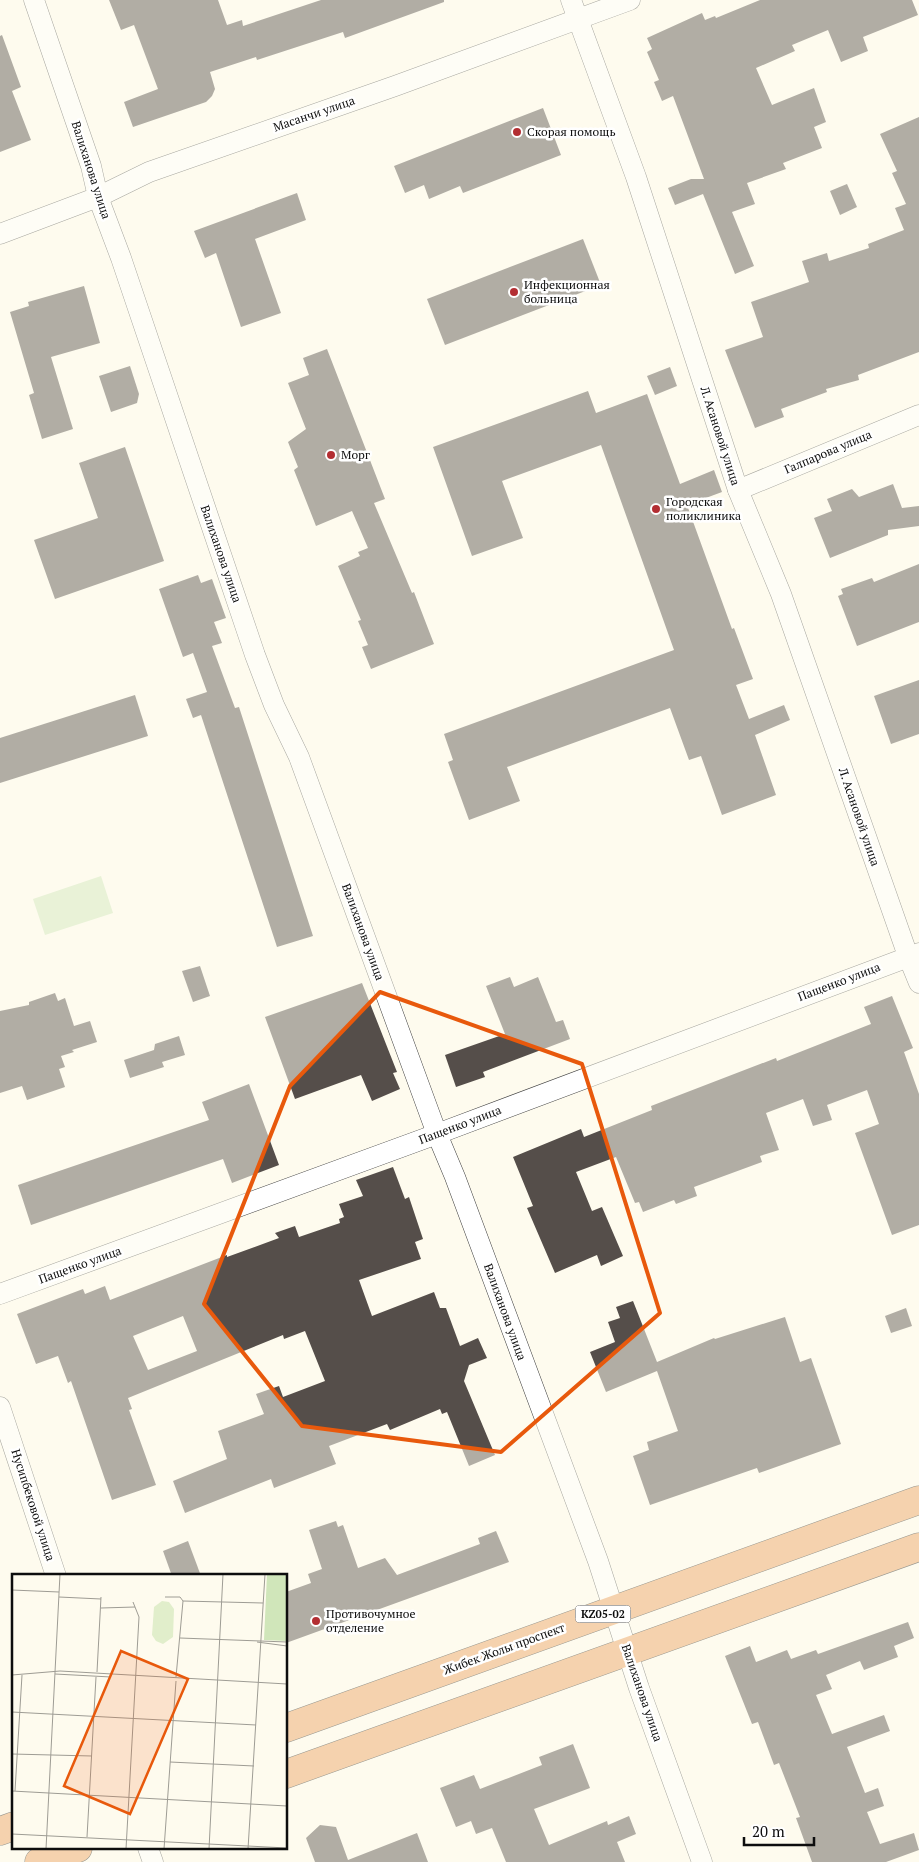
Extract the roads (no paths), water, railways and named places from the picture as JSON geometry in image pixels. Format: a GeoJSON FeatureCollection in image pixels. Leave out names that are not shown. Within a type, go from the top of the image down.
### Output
{"type":"FeatureCollection","features":[{"type":"Feature","properties":{"kind":"highway","name":"Жибек Жолы проспект"},"geometry":{"type":"LineString","coordinates":[[288,1727],[919,1500]]}},
{"type":"Feature","properties":{"kind":"highway"},"geometry":{"type":"LineString","coordinates":[[288,1773],[919,1547]]}},
{"type":"Feature","properties":{"kind":"highway"},"geometry":{"type":"LineString","coordinates":[[0,1831],[12,1827]]}},
{"type":"Feature","properties":{"kind":"highway"},"geometry":{"type":"LineString","coordinates":[[40,1862],[73,1850]]}},
{"type":"Feature","properties":{"kind":"street","name":"Валиханова улица"},"geometry":{"type":"LineString","coordinates":[[34,0],[90,166],[98,197],[121,258],[255,655],[274,705],[299,757],[437,1134],[455,1177],[588,1534],[627,1651],[702,1862]]}},
{"type":"Feature","properties":{"kind":"street","name":"Л. Асановой улица"},"geometry":{"type":"LineString","coordinates":[[571,0],[636,177],[738,490],[781,594],[914,954],[919,983]]}},
{"type":"Feature","properties":{"kind":"street","name":"Масанчи улица"},"geometry":{"type":"LineString","coordinates":[[0,234],[98,197],[149,172],[395,86],[630,0]]}},
{"type":"Feature","properties":{"kind":"street","name":"Галпарова улица"},"geometry":{"type":"LineString","coordinates":[[738,490],[919,415]]}},
{"type":"Feature","properties":{"kind":"street","name":"Пащенко улица"},"geometry":{"type":"LineString","coordinates":[[0,1294],[437,1134],[914,954]]}},
{"type":"Feature","properties":{"kind":"street","name":"Нусипбековой улица"},"geometry":{"type":"LineString","coordinates":[[0,1407],[55,1574]]}},
{"type":"Feature","properties":{"kind":"street"},"geometry":{"type":"LineString","coordinates":[[149,1850],[153,1862]]}},
{"type":"Feature","properties":{"kind":"place","name":"Скорая помощь"},"geometry":{"type":"Point","coordinates":[517,132]}},
{"type":"Feature","properties":{"kind":"place","name":"Инфекционная больница"},"geometry":{"type":"Point","coordinates":[514,292]}},
{"type":"Feature","properties":{"kind":"place","name":"Морг"},"geometry":{"type":"Point","coordinates":[331,455]}},
{"type":"Feature","properties":{"kind":"place","name":"Городская поликлиника"},"geometry":{"type":"Point","coordinates":[656,509]}},
{"type":"Feature","properties":{"kind":"place","name":"Противочумное отделение"},"geometry":{"type":"Point","coordinates":[316,1621]}}]}
